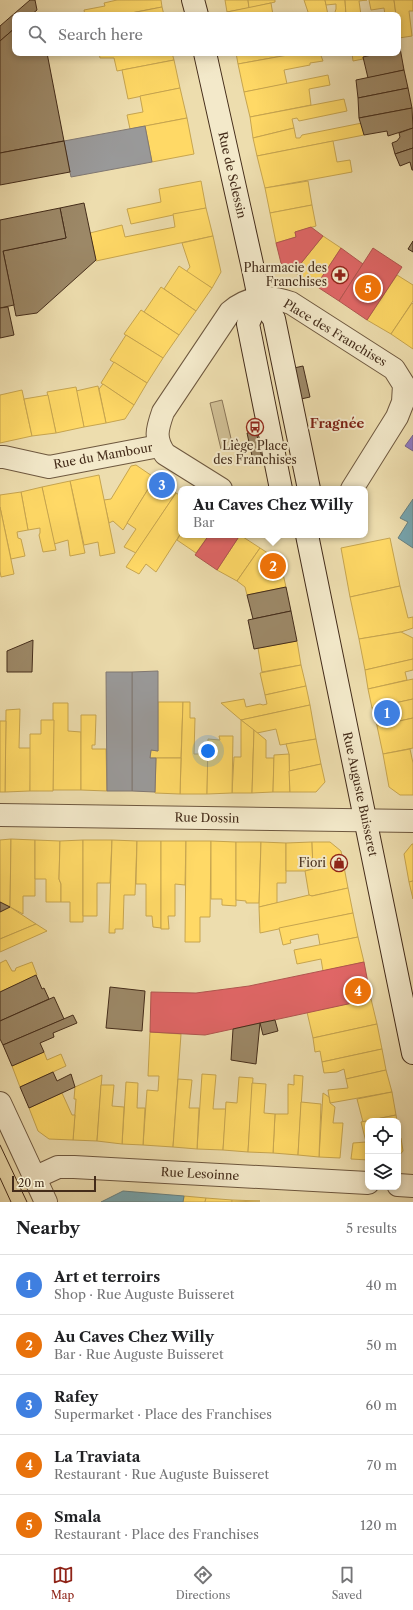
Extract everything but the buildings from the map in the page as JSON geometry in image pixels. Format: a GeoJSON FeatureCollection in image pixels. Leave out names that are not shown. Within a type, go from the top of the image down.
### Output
{"type":"FeatureCollection","features":[{"type":"Feature","properties":{"kind":"street"},"geometry":{"type":"LineString","coordinates":[[193,0],[196,12]]}},
{"type":"Feature","properties":{"kind":"street","name":"Rue de Sclessin"},"geometry":{"type":"LineString","coordinates":[[206,56],[259,298]]}},
{"type":"Feature","properties":{"kind":"street"},"geometry":{"type":"LineString","coordinates":[[259,298],[248,324],[280,486]]}},
{"type":"Feature","properties":{"kind":"street","name":"Place des Franchises"},"geometry":{"type":"LineString","coordinates":[[259,298],[274,319],[308,486]]}},
{"type":"Feature","properties":{"kind":"street","name":"Place des Franchises"},"geometry":{"type":"LineString","coordinates":[[159,446],[158,430],[163,412],[230,312],[239,304],[259,298],[279,299],[291,303],[394,369],[409,384],[404,402],[397,417],[354,486]]}},
{"type":"Feature","properties":{"kind":"street"},"geometry":{"type":"LineString","coordinates":[[159,446],[165,454],[216,486]]}},
{"type":"Feature","properties":{"kind":"street","name":"Rue du Mambour"},"geometry":{"type":"LineString","coordinates":[[0,457],[49,467],[159,446]]}},
{"type":"Feature","properties":{"kind":"street","name":"Rue Auguste Buisseret"},"geometry":{"type":"LineString","coordinates":[[308,538],[413,1053]]}},
{"type":"Feature","properties":{"kind":"street","name":"Rue Dossin"},"geometry":{"type":"LineString","coordinates":[[0,815],[413,821]]}},
{"type":"Feature","properties":{"kind":"street"},"geometry":{"type":"LineString","coordinates":[[0,1103],[46,1202]]}},
{"type":"Feature","properties":{"kind":"street","name":"Rue Lesoinne"},"geometry":{"type":"LineString","coordinates":[[34,1178],[58,1167],[74,1167],[365,1183]]}},
{"type":"Feature","properties":{"kind":"street"},"geometry":{"type":"LineString","coordinates":[[401,1185],[413,1186]]}},
{"type":"Feature","properties":{"kind":"shaded area"},"geometry":{"type":"Polygon","coordinates":[[[222,400],[233,447],[221,449],[210,403],[222,400]]]}},
{"type":"Feature","properties":{"kind":"tram line"},"geometry":{"type":"LineString","coordinates":[[0,1145],[27,1202]]}},
{"type":"Feature","properties":{"kind":"tram line"},"geometry":{"type":"LineString","coordinates":[[0,1178],[11,1202]]}},
{"type":"Feature","properties":{"kind":"place","name":"Pharmacie des Franchises"},"geometry":{"type":"Point","coordinates":[340,275]}},
{"type":"Feature","properties":{"kind":"place","name":"Smala"},"geometry":{"type":"Point","coordinates":[368,288]}},
{"type":"Feature","properties":{"kind":"place","name":"Liège Place des Franchises"},"geometry":{"type":"Point","coordinates":[255,427]}},
{"type":"Feature","properties":{"kind":"place","name":"Rafey"},"geometry":{"type":"Point","coordinates":[162,485]}},
{"type":"Feature","properties":{"kind":"place","name":"Au Caves Chez Willy"},"geometry":{"type":"Point","coordinates":[273,566]}},
{"type":"Feature","properties":{"kind":"place","name":"Art et terroirs"},"geometry":{"type":"Point","coordinates":[387,713]}},
{"type":"Feature","properties":{"kind":"place","name":"Fiori"},"geometry":{"type":"Point","coordinates":[339,863]}},
{"type":"Feature","properties":{"kind":"place","name":"La Traviata"},"geometry":{"type":"Point","coordinates":[358,991]}},
{"type":"Feature","properties":{"kind":"district","name":"Fragnée"},"geometry":{"type":"Point","coordinates":[337,423]}}]}
